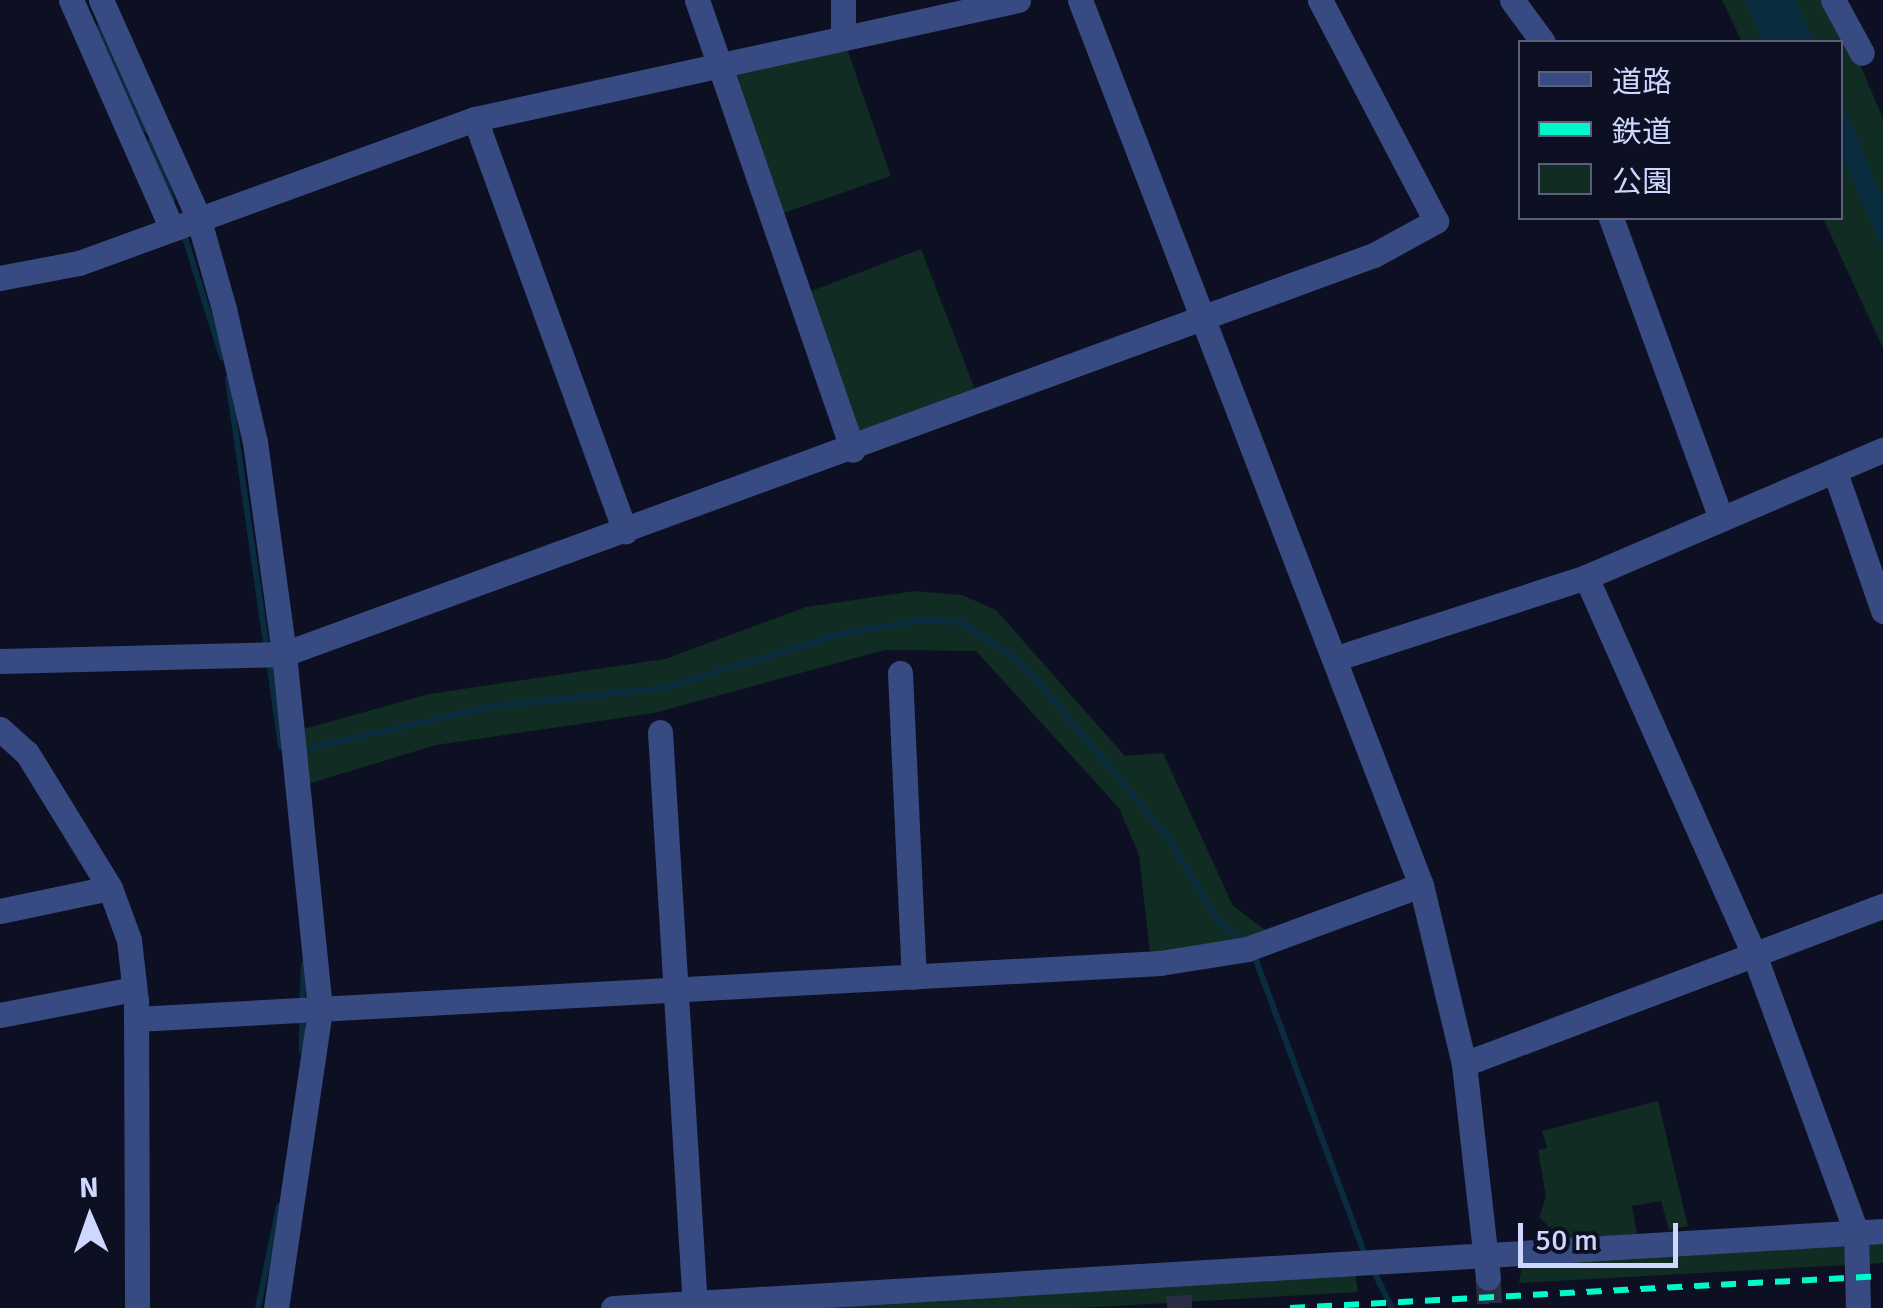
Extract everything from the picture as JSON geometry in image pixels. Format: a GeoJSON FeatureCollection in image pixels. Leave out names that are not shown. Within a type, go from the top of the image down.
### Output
{"type":"FeatureCollection","features":[{"type":"Feature","properties":{"kind":"street"},"geometry":{"type":"LineString","coordinates":[[71,0],[171,227]]}},
{"type":"Feature","properties":{"kind":"street"},"geometry":{"type":"LineString","coordinates":[[101,0],[198,216],[255,442],[284,654],[320,1010],[276,1308]]}},
{"type":"Feature","properties":{"kind":"street"},"geometry":{"type":"LineString","coordinates":[[697,0],[715,64],[854,450]]}},
{"type":"Feature","properties":{"kind":"street"},"geometry":{"type":"LineString","coordinates":[[843,0],[843,37]]}},
{"type":"Feature","properties":{"kind":"street"},"geometry":{"type":"LineString","coordinates":[[0,278],[79,263],[198,216],[475,119],[1018,0]]}},
{"type":"Feature","properties":{"kind":"street"},"geometry":{"type":"LineString","coordinates":[[1080,0],[1421,885],[1464,1064],[1486,1267]]}},
{"type":"Feature","properties":{"kind":"street"},"geometry":{"type":"LineString","coordinates":[[0,661],[284,654],[854,450],[1374,255],[1436,222],[1320,0]]}},
{"type":"Feature","properties":{"kind":"street"},"geometry":{"type":"LineString","coordinates":[[1512,0],[1542,40]]}},
{"type":"Feature","properties":{"kind":"street"},"geometry":{"type":"LineString","coordinates":[[1833,0],[1862,53]]}},
{"type":"Feature","properties":{"kind":"street"},"geometry":{"type":"LineString","coordinates":[[475,119],[625,532]]}},
{"type":"Feature","properties":{"kind":"street"},"geometry":{"type":"LineString","coordinates":[[1611,220],[1721,519]]}},
{"type":"Feature","properties":{"kind":"street"},"geometry":{"type":"LineString","coordinates":[[1334,659],[1586,577],[1883,450]]}},
{"type":"Feature","properties":{"kind":"street"},"geometry":{"type":"LineString","coordinates":[[1835,472],[1883,611]]}},
{"type":"Feature","properties":{"kind":"street"},"geometry":{"type":"LineString","coordinates":[[1586,577],[1756,956],[1856,1232],[1858,1308]]}},
{"type":"Feature","properties":{"kind":"street"},"geometry":{"type":"LineString","coordinates":[[900,673],[914,977]]}},
{"type":"Feature","properties":{"kind":"street"},"geometry":{"type":"LineString","coordinates":[[660,732],[695,1306]]}},
{"type":"Feature","properties":{"kind":"street"},"geometry":{"type":"LineString","coordinates":[[4,738],[27,753],[110,888],[129,940],[136,1019],[136,1308]]}},
{"type":"Feature","properties":{"kind":"street"},"geometry":{"type":"LineString","coordinates":[[136,1019],[678,993],[1160,963],[1247,948],[1421,885]]}},
{"type":"Feature","properties":{"kind":"street"},"geometry":{"type":"LineString","coordinates":[[0,911],[110,888]]}},
{"type":"Feature","properties":{"kind":"street"},"geometry":{"type":"LineString","coordinates":[[1464,1064],[1883,906]]}},
{"type":"Feature","properties":{"kind":"street"},"geometry":{"type":"LineString","coordinates":[[0,1016],[134,989]]}},
{"type":"Feature","properties":{"kind":"street"},"geometry":{"type":"LineString","coordinates":[[613,1308],[1178,1286],[1486,1267],[1883,1230]]}},
{"type":"Feature","properties":{"kind":"green space"},"geometry":{"type":"Polygon","coordinates":[[[1722,0],[1833,0],[1883,119],[1883,348],[1824,220],[1843,220],[1843,40],[1741,40],[1722,0]]]}},
{"type":"Feature","properties":{"kind":"green space"},"geometry":{"type":"Polygon","coordinates":[[[843,37],[891,176],[767,219],[719,80],[843,37]]]}},
{"type":"Feature","properties":{"kind":"green space"},"geometry":{"type":"Polygon","coordinates":[[[921,249],[974,388],[851,435],[798,296],[921,249]]]}},
{"type":"Feature","properties":{"kind":"green space"},"geometry":{"type":"Polygon","coordinates":[[[915,591],[962,595],[996,610],[1125,756],[1163,753],[1233,906],[1276,938],[1151,963],[1139,855],[1119,808],[976,651],[885,650],[654,713],[436,745],[301,786],[293,732],[429,694],[665,659],[806,607],[915,591]]]}},
{"type":"Feature","properties":{"kind":"green space"},"geometry":{"type":"Polygon","coordinates":[[[1658,1101],[1688,1226],[1669,1230],[1661,1201],[1632,1206],[1637,1234],[1568,1239],[1552,1230],[1539,1217],[1546,1197],[1538,1150],[1547,1148],[1542,1131],[1658,1101]]]}},
{"type":"Feature","properties":{"kind":"green space"},"geometry":{"type":"Polygon","coordinates":[[[1883,1234],[1883,1263],[1519,1283],[1523,1260],[1883,1234]]]}},
{"type":"Feature","properties":{"kind":"green space"},"geometry":{"type":"Polygon","coordinates":[[[1355,1273],[1358,1292],[1079,1308],[609,1308],[1355,1273]]]}},
{"type":"Feature","properties":{"kind":"water"},"geometry":{"type":"Polygon","coordinates":[[[1765,0],[1796,0],[1814,40],[1783,40],[1765,0]]]}},
{"type":"Feature","properties":{"kind":"water"},"geometry":{"type":"Polygon","coordinates":[[[1843,104],[1883,199],[1883,249],[1843,159],[1843,104]]]}},
{"type":"Feature","properties":{"kind":"waterway"},"geometry":{"type":"LineString","coordinates":[[1765,0],[1783,40]]}},
{"type":"Feature","properties":{"kind":"waterway"},"geometry":{"type":"LineString","coordinates":[[97,28],[146,130]]}},
{"type":"Feature","properties":{"kind":"waterway"},"geometry":{"type":"LineString","coordinates":[[151,141],[172,200]]}},
{"type":"Feature","properties":{"kind":"waterway"},"geometry":{"type":"LineString","coordinates":[[183,231],[222,357]]}},
{"type":"Feature","properties":{"kind":"waterway"},"geometry":{"type":"LineString","coordinates":[[228,379],[267,648]]}},
{"type":"Feature","properties":{"kind":"waterway"},"geometry":{"type":"LineString","coordinates":[[298,751],[488,707],[664,688],[837,635],[923,620],[960,622],[1017,660],[1038,682],[1167,836],[1219,922],[1247,942]]}},
{"type":"Feature","properties":{"kind":"waterway"},"geometry":{"type":"LineString","coordinates":[[269,661],[281,747]]}},
{"type":"Feature","properties":{"kind":"waterway"},"geometry":{"type":"LineString","coordinates":[[1253,952],[1365,1254]]}},
{"type":"Feature","properties":{"kind":"waterway"},"geometry":{"type":"LineString","coordinates":[[302,1006],[304,964]]}},
{"type":"Feature","properties":{"kind":"waterway"},"geometry":{"type":"LineString","coordinates":[[302,1018],[302,1051]]}},
{"type":"Feature","properties":{"kind":"waterway"},"geometry":{"type":"LineString","coordinates":[[258,1308],[279,1206]]}},
{"type":"Feature","properties":{"kind":"waterway"},"geometry":{"type":"LineString","coordinates":[[1373,1270],[1392,1308]]}},
{"type":"Feature","properties":{"kind":"tunnel"},"geometry":{"type":"LineString","coordinates":[[1488,1278],[1490,1308]]}},
{"type":"Feature","properties":{"kind":"tunnel"},"geometry":{"type":"LineString","coordinates":[[1179,1295],[1180,1308]]}},
{"type":"Feature","properties":{"kind":"railway"},"geometry":{"type":"LineString","coordinates":[[1290,1308],[1883,1276]]}}]}
